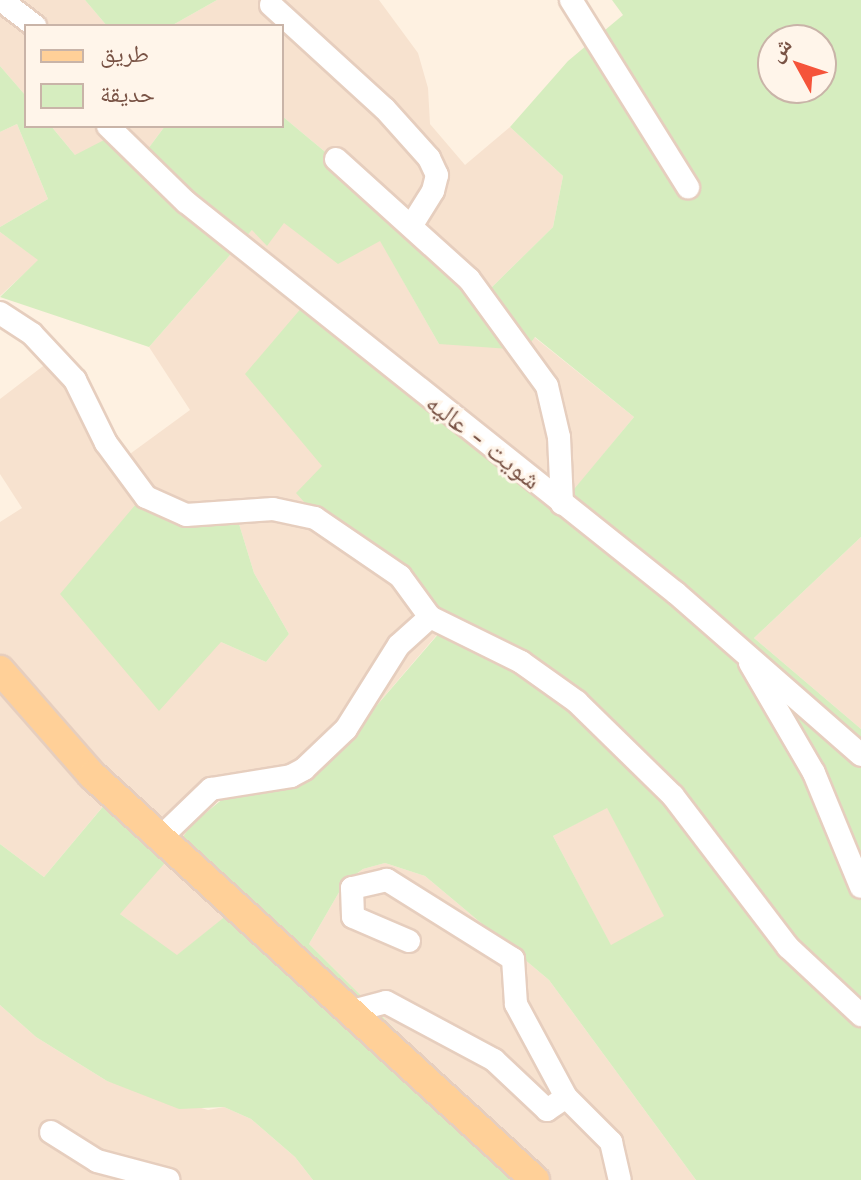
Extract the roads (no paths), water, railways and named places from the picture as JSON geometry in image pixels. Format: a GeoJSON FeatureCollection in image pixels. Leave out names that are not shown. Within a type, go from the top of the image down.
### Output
{"type":"FeatureCollection","features":[{"type":"Feature","properties":{"kind":"main road"},"geometry":{"type":"LineString","coordinates":[[0,670],[43,724],[160,838],[535,1180]]}},
{"type":"Feature","properties":{"kind":"street"},"geometry":{"type":"LineString","coordinates":[[1,0],[32,24]]}},
{"type":"Feature","properties":{"kind":"street"},"geometry":{"type":"LineString","coordinates":[[571,0],[688,187]]}},
{"type":"Feature","properties":{"kind":"street"},"geometry":{"type":"LineString","coordinates":[[271,5],[385,109],[429,158],[437,175],[433,191],[412,224]]}},
{"type":"Feature","properties":{"kind":"street","name":"شويت - عاليه"},"geometry":{"type":"LineString","coordinates":[[110,128],[186,202],[744,651],[861,755]]}},
{"type":"Feature","properties":{"kind":"street"},"geometry":{"type":"LineString","coordinates":[[336,159],[412,224],[469,279],[547,386],[559,437],[562,504]]}},
{"type":"Feature","properties":{"kind":"street"},"geometry":{"type":"LineString","coordinates":[[0,313],[32,334],[75,380],[106,443],[146,497],[186,515],[273,509],[315,518],[400,576],[430,617],[521,662],[587,712],[712,841],[788,947],[861,1015]]}},
{"type":"Feature","properties":{"kind":"street"},"geometry":{"type":"LineString","coordinates":[[160,838],[211,789],[291,776],[315,760],[346,729],[411,629],[430,617]]}},
{"type":"Feature","properties":{"kind":"street"},"geometry":{"type":"LineString","coordinates":[[744,651],[814,773],[861,887]]}},
{"type":"Feature","properties":{"kind":"street"},"geometry":{"type":"LineString","coordinates":[[409,941],[353,917],[352,888],[387,880],[513,959],[516,1004],[566,1097],[611,1142],[620,1180]]}},
{"type":"Feature","properties":{"kind":"street"},"geometry":{"type":"LineString","coordinates":[[349,1012],[386,1002],[494,1060],[547,1110],[566,1097]]}},
{"type":"Feature","properties":{"kind":"street"},"geometry":{"type":"LineString","coordinates":[[51,1132],[97,1161],[169,1180]]}}]}
